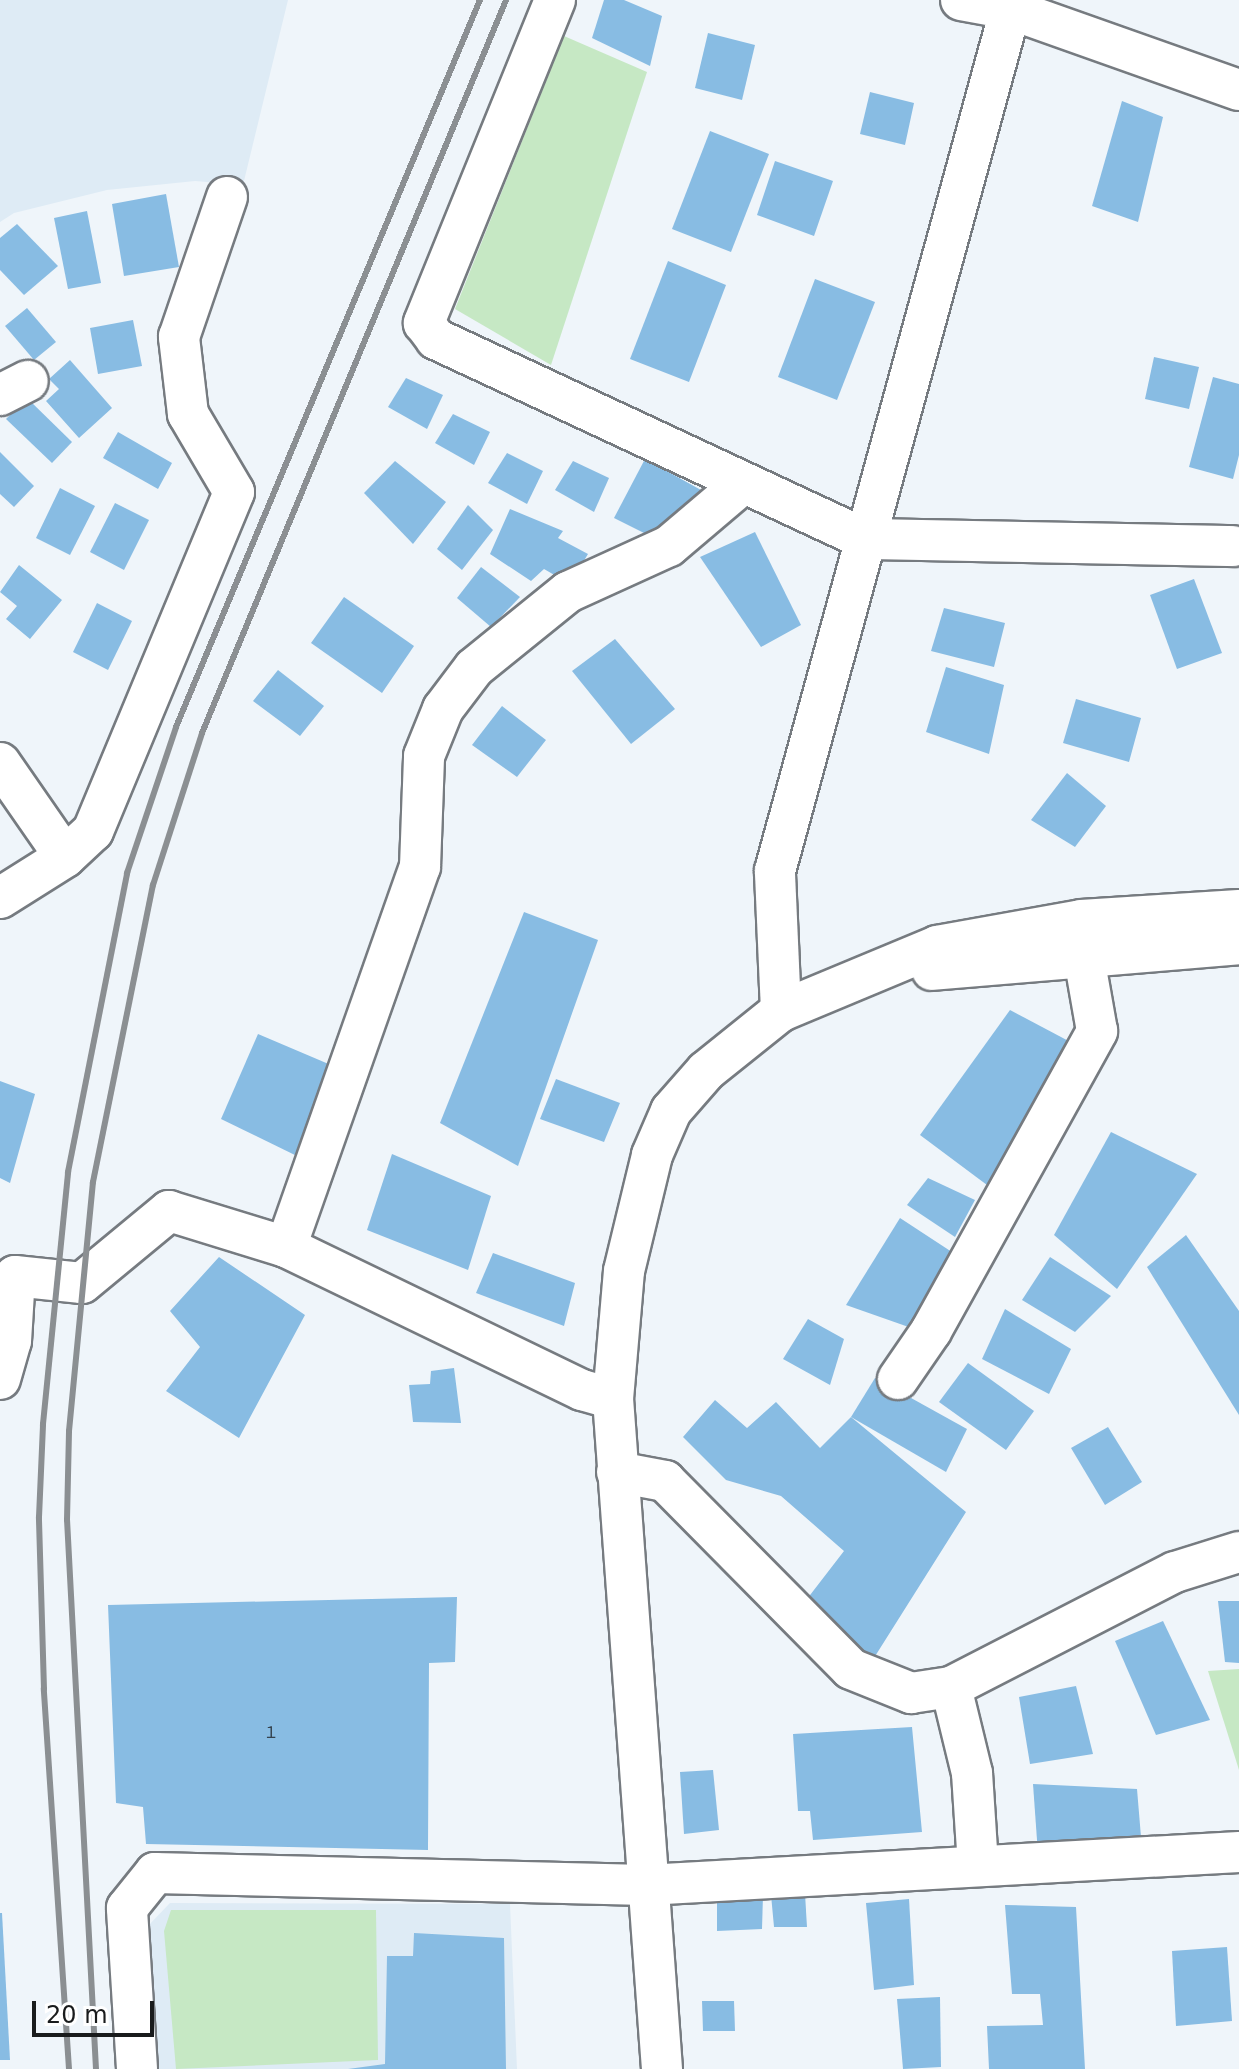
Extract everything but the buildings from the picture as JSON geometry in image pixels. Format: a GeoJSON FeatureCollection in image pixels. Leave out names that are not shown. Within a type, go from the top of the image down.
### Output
{"type":"FeatureCollection","features":[{"type":"Feature","properties":{"kind":"street"},"geometry":{"type":"LineString","coordinates":[[555,0],[424,323],[436,339],[741,485],[865,539],[1233,546]]}},
{"type":"Feature","properties":{"kind":"street"},"geometry":{"type":"LineString","coordinates":[[961,0],[1012,4],[1239,90]]}},
{"type":"Feature","properties":{"kind":"street"},"geometry":{"type":"LineString","coordinates":[[781,1011],[775,871],[1012,4]]}},
{"type":"Feature","properties":{"kind":"street"},"geometry":{"type":"LineString","coordinates":[[0,898],[65,857],[93,831],[234,492],[188,414],[179,337],[227,197]]}},
{"type":"Feature","properties":{"kind":"street"},"geometry":{"type":"LineString","coordinates":[[286,1247],[420,867],[424,756],[443,709],[474,668],[568,592],[669,546],[741,485]]}},
{"type":"Feature","properties":{"kind":"street"},"geometry":{"type":"LineString","coordinates":[[0,763],[65,857]]}},
{"type":"Feature","properties":{"kind":"street"},"geometry":{"type":"LineString","coordinates":[[662,2069],[646,1885],[613,1399],[624,1271],[652,1155],[671,1111],[706,1071],[781,1011],[951,943],[1081,920],[1239,910]]}},
{"type":"Feature","properties":{"kind":"street"},"geometry":{"type":"LineString","coordinates":[[868,975],[1239,944]]}},
{"type":"Feature","properties":{"kind":"street"},"geometry":{"type":"LineString","coordinates":[[898,1379],[931,1331],[1097,1031],[1084,957]]}},
{"type":"Feature","properties":{"kind":"street"},"geometry":{"type":"LineString","coordinates":[[0,1379],[11,1341],[15,1276],[82,1283],[169,1211],[286,1247],[582,1390],[613,1399]]}},
{"type":"Feature","properties":{"kind":"street"},"geometry":{"type":"LineString","coordinates":[[617,1472],[665,1481],[851,1669],[911,1693],[951,1687],[1175,1572],[1239,1552]]}},
{"type":"Feature","properties":{"kind":"street"},"geometry":{"type":"LineString","coordinates":[[951,1687],[972,1773],[978,1865]]}},
{"type":"Feature","properties":{"kind":"street"},"geometry":{"type":"LineString","coordinates":[[137,2069],[127,1908],[155,1873],[646,1885],[1239,1852]]}},
{"type":"Feature","properties":{"kind":"shaded area"},"geometry":{"type":"Polygon","coordinates":[[[0,0],[288,0],[243,185],[195,181],[107,190],[14,213],[0,222],[0,0]]]}},
{"type":"Feature","properties":{"kind":"shaded area"},"geometry":{"type":"Polygon","coordinates":[[[170,1903],[510,1904],[517,2069],[152,2069],[145,1929],[170,1903]]]}},
{"type":"Feature","properties":{"kind":"green space"},"geometry":{"type":"Polygon","coordinates":[[[564,36],[647,72],[551,365],[455,309],[564,36]]]}},
{"type":"Feature","properties":{"kind":"green space"},"geometry":{"type":"Polygon","coordinates":[[[1239,1669],[1239,1770],[1208,1671],[1239,1669]]]}},
{"type":"Feature","properties":{"kind":"green space"},"geometry":{"type":"Polygon","coordinates":[[[171,1910],[376,1910],[378,2060],[176,2069],[164,1931],[171,1910]]]}},
{"type":"Feature","properties":{"kind":"railway"},"geometry":{"type":"LineString","coordinates":[[69,2069],[44,1689],[39,1517],[43,1424],[68,1172],[127,873],[176,727],[480,0]]}},
{"type":"Feature","properties":{"kind":"railway"},"geometry":{"type":"LineString","coordinates":[[96,2069],[67,1520],[69,1431],[93,1182],[153,885],[202,733],[506,0]]}}]}
